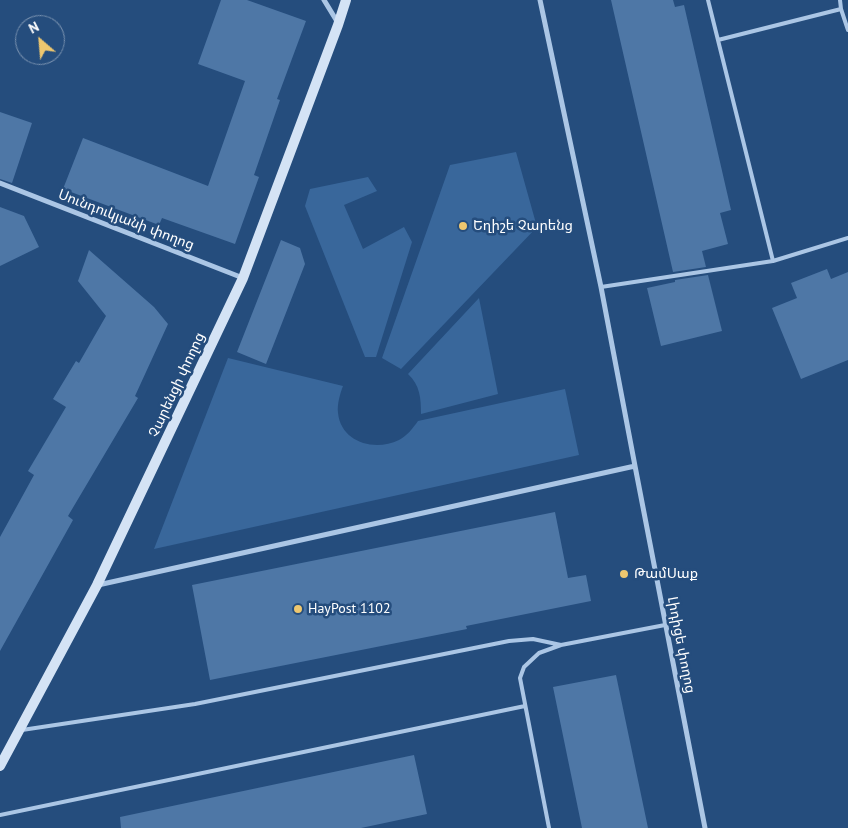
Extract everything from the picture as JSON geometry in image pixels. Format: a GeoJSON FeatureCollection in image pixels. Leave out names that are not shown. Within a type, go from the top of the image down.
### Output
{"type":"FeatureCollection","features":[{"type":"Feature","properties":{"kind":"main road","name":"Չարենցի փողոց"},"geometry":{"type":"LineString","coordinates":[[0,766],[97,585],[243,278],[346,0]]}},
{"type":"Feature","properties":{"kind":"street"},"geometry":{"type":"LineString","coordinates":[[324,0],[338,25]]}},
{"type":"Feature","properties":{"kind":"street","name":"Լիդիցե փողոց"},"geometry":{"type":"LineString","coordinates":[[540,0],[601,287],[705,828]]}},
{"type":"Feature","properties":{"kind":"street","name":"Սունդուկյանի փողոց"},"geometry":{"type":"LineString","coordinates":[[0,183],[243,278]]}},
{"type":"Feature","properties":{"kind":"street"},"geometry":{"type":"LineString","coordinates":[[97,585],[635,466]]}},
{"type":"Feature","properties":{"kind":"lane"},"geometry":{"type":"LineString","coordinates":[[708,0],[773,261]]}},
{"type":"Feature","properties":{"kind":"lane"},"geometry":{"type":"LineString","coordinates":[[840,0],[848,30]]}},
{"type":"Feature","properties":{"kind":"lane"},"geometry":{"type":"LineString","coordinates":[[718,40],[841,9]]}},
{"type":"Feature","properties":{"kind":"lane"},"geometry":{"type":"LineString","coordinates":[[601,287],[773,261],[848,238]]}},
{"type":"Feature","properties":{"kind":"lane"},"geometry":{"type":"LineString","coordinates":[[549,828],[520,678],[524,667],[539,653],[561,645],[665,625]]}},
{"type":"Feature","properties":{"kind":"lane"},"geometry":{"type":"LineString","coordinates":[[19,731],[195,704],[509,641],[533,639],[561,645]]}},
{"type":"Feature","properties":{"kind":"lane"},"geometry":{"type":"LineString","coordinates":[[0,815],[525,706]]}},
{"type":"Feature","properties":{"kind":"shaded area"},"geometry":{"type":"Polygon","coordinates":[[[516,152],[537,227],[401,369],[382,358],[450,165],[516,152]]]}},
{"type":"Feature","properties":{"kind":"shaded area"},"geometry":{"type":"Polygon","coordinates":[[[368,177],[377,191],[344,205],[363,249],[404,227],[412,242],[376,357],[365,357],[305,206],[310,189],[368,177]]]}},
{"type":"Feature","properties":{"kind":"shaded area"},"geometry":{"type":"Polygon","coordinates":[[[479,298],[498,394],[421,414],[419,392],[408,374],[479,298]]]}},
{"type":"Feature","properties":{"kind":"shaded area"},"geometry":{"type":"Polygon","coordinates":[[[228,358],[343,386],[338,406],[340,423],[345,431],[360,442],[379,445],[399,440],[418,421],[565,389],[579,455],[154,549],[228,358]]]}},
{"type":"Feature","properties":{"kind":"building"},"geometry":{"type":"Polygon","coordinates":[[[221,0],[247,0],[306,21],[277,99],[280,100],[254,175],[259,177],[235,244],[162,218],[159,225],[63,189],[83,138],[208,186],[245,81],[198,64],[221,0]]]}},
{"type":"Feature","properties":{"kind":"building"},"geometry":{"type":"Polygon","coordinates":[[[611,0],[673,0],[675,7],[684,5],[731,210],[720,213],[728,244],[702,251],[706,267],[673,272],[611,0]]]}},
{"type":"Feature","properties":{"kind":"building"},"geometry":{"type":"Polygon","coordinates":[[[0,112],[32,123],[12,183],[0,179],[0,112]]]}},
{"type":"Feature","properties":{"kind":"building"},"geometry":{"type":"Polygon","coordinates":[[[0,207],[24,216],[39,247],[0,266],[0,207]]]}},
{"type":"Feature","properties":{"kind":"building"},"geometry":{"type":"Polygon","coordinates":[[[281,240],[300,248],[305,264],[266,364],[237,352],[281,240]]]}},
{"type":"Feature","properties":{"kind":"building"},"geometry":{"type":"Polygon","coordinates":[[[89,250],[154,307],[168,324],[135,396],[138,398],[68,516],[73,520],[0,651],[0,537],[34,475],[28,471],[66,407],[53,399],[76,361],[79,363],[106,316],[78,281],[89,250]]]}},
{"type":"Feature","properties":{"kind":"building"},"geometry":{"type":"Polygon","coordinates":[[[827,269],[831,279],[848,272],[848,360],[801,379],[772,308],[797,298],[791,283],[827,269]]]}},
{"type":"Feature","properties":{"kind":"building"},"geometry":{"type":"Polygon","coordinates":[[[708,275],[722,331],[661,346],[647,288],[675,282],[675,280],[708,275]]]}},
{"type":"Feature","properties":{"kind":"building"},"geometry":{"type":"Polygon","coordinates":[[[555,512],[568,578],[586,575],[591,601],[466,626],[467,629],[210,680],[192,585],[555,512]]]}},
{"type":"Feature","properties":{"kind":"building"},"geometry":{"type":"Polygon","coordinates":[[[616,675],[648,828],[582,828],[553,687],[616,675]]]}},
{"type":"Feature","properties":{"kind":"building"},"geometry":{"type":"Polygon","coordinates":[[[414,755],[427,814],[361,828],[121,828],[120,817],[414,755]]]}},
{"type":"Feature","properties":{"kind":"place","name":"Եղիշե Չարենց"},"geometry":{"type":"Point","coordinates":[463,226]}},
{"type":"Feature","properties":{"kind":"place","name":"ԹամՍաք"},"geometry":{"type":"Point","coordinates":[624,574]}},
{"type":"Feature","properties":{"kind":"place","name":"HayPost 1102"},"geometry":{"type":"Point","coordinates":[298,609]}}]}
